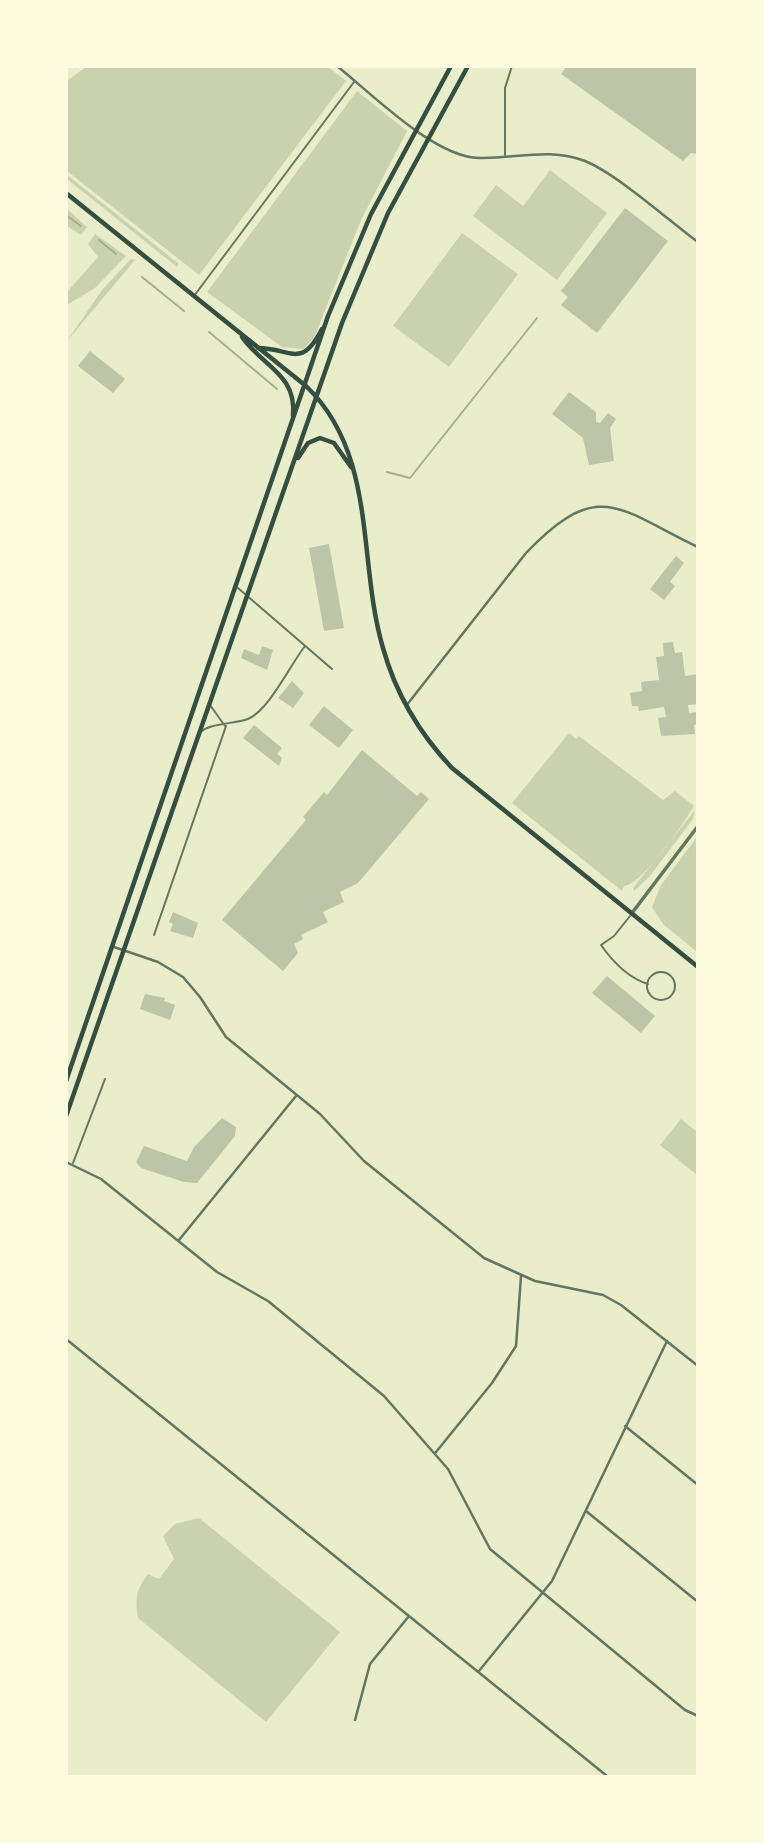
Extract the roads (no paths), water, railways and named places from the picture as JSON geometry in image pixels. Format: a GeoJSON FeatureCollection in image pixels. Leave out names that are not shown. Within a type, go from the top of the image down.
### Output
{"type":"FeatureCollection","features":[{"type":"Feature","properties":{"kind":"main road"},"geometry":{"type":"LineString","coordinates":[[258,348],[274,348],[285,354],[304,353],[314,344],[370,214],[451,66]]}},
{"type":"Feature","properties":{"kind":"main road"},"geometry":{"type":"LineString","coordinates":[[66,1116],[292,468],[370,256],[428,137],[468,66]]}},
{"type":"Feature","properties":{"kind":"main road"},"geometry":{"type":"LineString","coordinates":[[66,193],[306,386],[334,418],[355,473],[382,646],[406,706],[424,737],[452,768],[698,967]]}},
{"type":"Feature","properties":{"kind":"main road"},"geometry":{"type":"LineString","coordinates":[[66,1081],[328,316]]}},
{"type":"Feature","properties":{"kind":"main road"},"geometry":{"type":"LineString","coordinates":[[237,331],[249,347],[289,384],[295,400],[293,422]]}},
{"type":"Feature","properties":{"kind":"main road"},"geometry":{"type":"LineString","coordinates":[[292,468],[308,443],[320,438],[334,443],[355,473]]}},
{"type":"Feature","properties":{"kind":"street"},"geometry":{"type":"LineString","coordinates":[[337,66],[428,137],[470,157],[554,153],[585,161],[604,172],[698,242]]}},
{"type":"Feature","properties":{"kind":"street"},"geometry":{"type":"LineString","coordinates":[[406,706],[526,553],[540,539],[580,510],[600,505],[623,508],[698,547]]}},
{"type":"Feature","properties":{"kind":"street"},"geometry":{"type":"LineString","coordinates":[[632,913],[698,826]]}},
{"type":"Feature","properties":{"kind":"street"},"geometry":{"type":"LineString","coordinates":[[113,947],[158,962],[183,977],[200,997],[226,1037],[336,1130],[364,1161],[494,1265],[521,1276],[603,1295],[698,1366]]}},
{"type":"Feature","properties":{"kind":"street"},"geometry":{"type":"LineString","coordinates":[[179,1240],[297,1096]]}},
{"type":"Feature","properties":{"kind":"street"},"geometry":{"type":"LineString","coordinates":[[66,1162],[101,1180],[217,1272],[268,1301],[377,1390],[435,1453],[456,1481],[490,1549],[685,1710],[698,1716]]}},
{"type":"Feature","properties":{"kind":"street"},"geometry":{"type":"LineString","coordinates":[[435,1453],[492,1383],[516,1346],[521,1276]]}},
{"type":"Feature","properties":{"kind":"street"},"geometry":{"type":"LineString","coordinates":[[66,1339],[607,1776]]}},
{"type":"Feature","properties":{"kind":"street"},"geometry":{"type":"LineString","coordinates":[[478,1672],[542,1594],[586,1511],[667,1341]]}},
{"type":"Feature","properties":{"kind":"street"},"geometry":{"type":"LineString","coordinates":[[625,1426],[698,1485]]}},
{"type":"Feature","properties":{"kind":"street"},"geometry":{"type":"LineString","coordinates":[[586,1511],[698,1602]]}},
{"type":"Feature","properties":{"kind":"street"},"geometry":{"type":"LineString","coordinates":[[355,1720],[370,1664],[410,1616]]}},
{"type":"Feature","properties":{"kind":"lane"},"geometry":{"type":"LineString","coordinates":[[506,156],[505,88],[512,66]]}},
{"type":"Feature","properties":{"kind":"lane"},"geometry":{"type":"LineString","coordinates":[[194,296],[355,81]]}},
{"type":"Feature","properties":{"kind":"lane"},"geometry":{"type":"LineString","coordinates":[[234,585],[332,669]]}},
{"type":"Feature","properties":{"kind":"lane"},"geometry":{"type":"LineString","coordinates":[[198,737],[211,726],[226,726],[249,719],[259,711],[306,646]]}},
{"type":"Feature","properties":{"kind":"lane"},"geometry":{"type":"LineString","coordinates":[[210,705],[226,726]]}},
{"type":"Feature","properties":{"kind":"lane"},"geometry":{"type":"LineString","coordinates":[[153,935],[226,726]]}},
{"type":"Feature","properties":{"kind":"lane"},"geometry":{"type":"LineString","coordinates":[[632,913],[614,936],[601,946],[614,962],[636,981],[648,984]]}},
{"type":"Feature","properties":{"kind":"lane"},"geometry":{"type":"LineString","coordinates":[[664,973],[672,978],[675,987],[672,995],[659,1000],[649,993],[648,984],[655,974],[664,973]]}},
{"type":"Feature","properties":{"kind":"lane"},"geometry":{"type":"LineString","coordinates":[[72,1164],[104,1079]]}},
{"type":"Feature","properties":{"kind":"waterway"},"geometry":{"type":"LineString","coordinates":[[66,215],[81,226]]}},
{"type":"Feature","properties":{"kind":"waterway"},"geometry":{"type":"LineString","coordinates":[[99,240],[116,254]]}},
{"type":"Feature","properties":{"kind":"waterway"},"geometry":{"type":"LineString","coordinates":[[142,277],[184,311]]}},
{"type":"Feature","properties":{"kind":"waterway"},"geometry":{"type":"LineString","coordinates":[[387,472],[410,478],[537,318]]}},
{"type":"Feature","properties":{"kind":"waterway"},"geometry":{"type":"LineString","coordinates":[[209,332],[277,389]]}}]}
